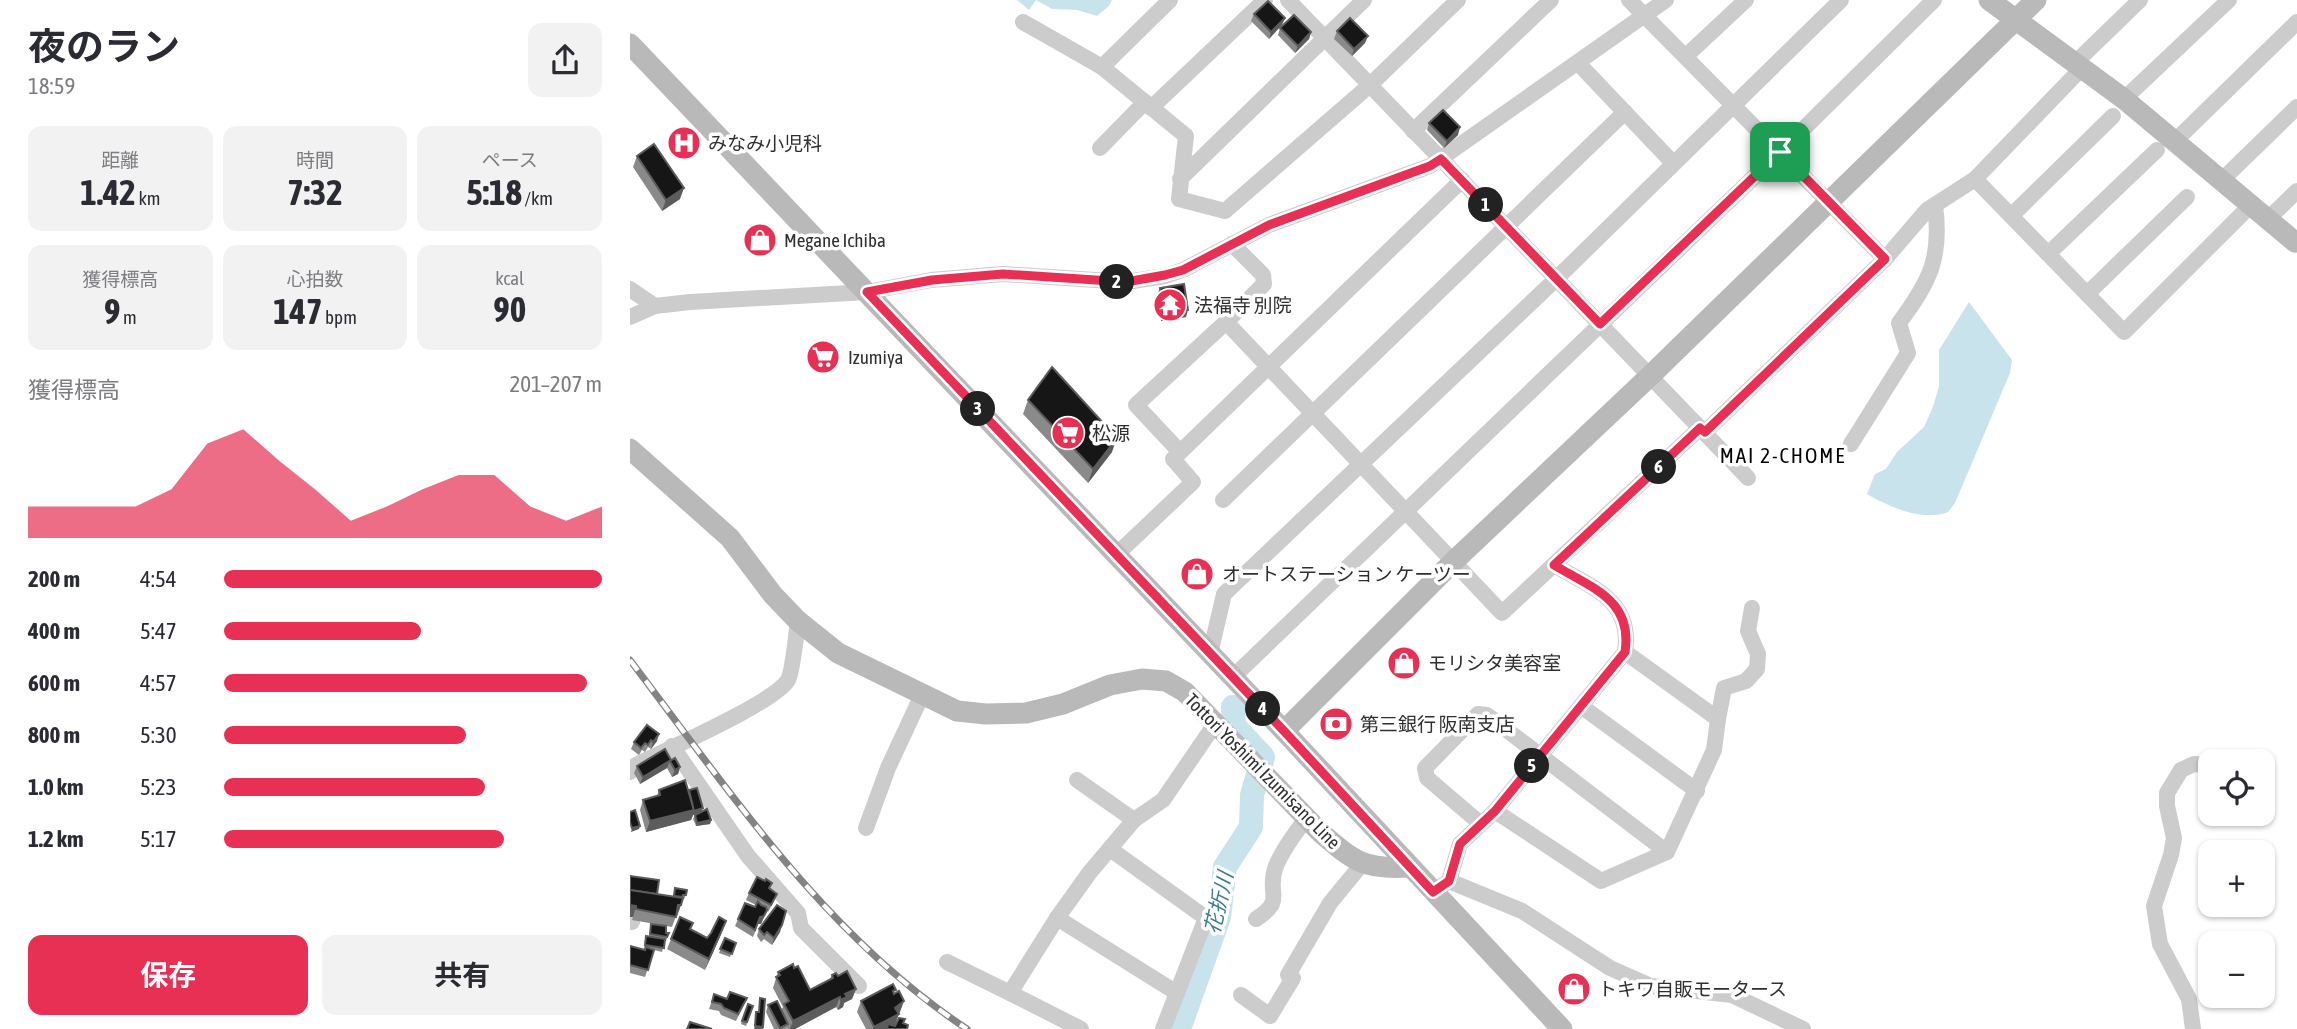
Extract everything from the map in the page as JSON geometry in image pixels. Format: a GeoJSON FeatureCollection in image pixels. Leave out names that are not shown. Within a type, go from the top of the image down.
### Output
{"type":"FeatureCollection","features":[{"type":"Feature","properties":{"kind":"main road"},"geometry":{"type":"LineString","coordinates":[[1989,0],[2078,66],[2119,108],[2166,145],[2222,180],[2297,241]]}},
{"type":"Feature","properties":{"kind":"main road"},"geometry":{"type":"LineString","coordinates":[[1284,731],[1454,561],[1651,375],[2036,0]]}},
{"type":"Feature","properties":{"kind":"main road"},"geometry":{"type":"LineString","coordinates":[[632,52],[867,292],[1284,731],[1409,867],[1441,886],[1562,1029]]}},
{"type":"Feature","properties":{"kind":"main road","name":"Tottori Yoshimi Izumisano Line"},"geometry":{"type":"LineString","coordinates":[[630,449],[730,538],[773,595],[798,621],[838,653],[957,711],[1026,713],[1063,704],[1110,685],[1142,679],[1166,681],[1185,692],[1328,840],[1362,864],[1383,869],[1409,867]]}},
{"type":"Feature","properties":{"kind":"street"},"geometry":{"type":"LineString","coordinates":[[1102,67],[1170,0]]}},
{"type":"Feature","properties":{"kind":"street"},"geometry":{"type":"LineString","coordinates":[[1100,148],[1265,0]]}},
{"type":"Feature","properties":{"kind":"street"},"geometry":{"type":"LineString","coordinates":[[1288,0],[1748,478]]}},
{"type":"Feature","properties":{"kind":"street"},"geometry":{"type":"LineString","coordinates":[[1180,179],[1364,0]]}},
{"type":"Feature","properties":{"kind":"street"},"geometry":{"type":"LineString","coordinates":[[1023,22],[1102,67],[1186,136],[1179,199],[1225,211],[1370,85],[1458,0]]}},
{"type":"Feature","properties":{"kind":"street"},"geometry":{"type":"LineString","coordinates":[[1413,131],[1551,0]]}},
{"type":"Feature","properties":{"kind":"street"},"geometry":{"type":"LineString","coordinates":[[1629,0],[1885,259]]}},
{"type":"Feature","properties":{"kind":"street"},"geometry":{"type":"LineString","coordinates":[[630,317],[655,306],[867,292],[932,280],[1003,274],[1126,282],[1183,270],[1269,225],[1430,166],[1667,0]]}},
{"type":"Feature","properties":{"kind":"street"},"geometry":{"type":"LineString","coordinates":[[1686,56],[1746,0]]}},
{"type":"Feature","properties":{"kind":"street"},"geometry":{"type":"LineString","coordinates":[[1210,654],[1224,594],[1556,279],[1841,0]]}},
{"type":"Feature","properties":{"kind":"street"},"geometry":{"type":"LineString","coordinates":[[1233,677],[1780,152],[1934,0]]}},
{"type":"Feature","properties":{"kind":"street"},"geometry":{"type":"LineString","coordinates":[[1226,322],[1502,613],[1885,259],[1927,210],[1975,179],[2140,0]]}},
{"type":"Feature","properties":{"kind":"street"},"geometry":{"type":"LineString","coordinates":[[2011,216],[2229,0]]}},
{"type":"Feature","properties":{"kind":"street"},"geometry":{"type":"LineString","coordinates":[[2048,254],[2297,22]]}},
{"type":"Feature","properties":{"kind":"street"},"geometry":{"type":"LineString","coordinates":[[1578,63],[1673,163]]}},
{"type":"Feature","properties":{"kind":"street"},"geometry":{"type":"LineString","coordinates":[[2222,180],[2297,107]]}},
{"type":"Feature","properties":{"kind":"street"},"geometry":{"type":"LineString","coordinates":[[1223,500],[1625,113]]}},
{"type":"Feature","properties":{"kind":"street"},"geometry":{"type":"LineString","coordinates":[[1975,179],[2124,332],[2260,212],[2297,191]]}},
{"type":"Feature","properties":{"kind":"street"},"geometry":{"type":"LineString","coordinates":[[1116,555],[1193,482],[1173,459],[1462,180]]}},
{"type":"Feature","properties":{"kind":"street"},"geometry":{"type":"LineString","coordinates":[[2087,294],[2187,197]]}},
{"type":"Feature","properties":{"kind":"street"},"geometry":{"type":"LineString","coordinates":[[1851,444],[1908,353],[1899,323],[1923,290],[1933,265],[1938,241],[1935,205]]}},
{"type":"Feature","properties":{"kind":"street"},"geometry":{"type":"LineString","coordinates":[[1180,452],[1136,405],[1264,284],[1263,275],[1232,244]]}},
{"type":"Feature","properties":{"kind":"street"},"geometry":{"type":"LineString","coordinates":[[630,289],[655,306]]}},
{"type":"Feature","properties":{"kind":"street"},"geometry":{"type":"LineString","coordinates":[[1554,565],[1612,600],[1620,614],[1627,638],[1625,652],[1495,811],[1460,844],[1441,886],[1522,911],[1610,968],[1651,986],[1732,995],[1802,1029]]}},
{"type":"Feature","properties":{"kind":"street"},"geometry":{"type":"LineString","coordinates":[[1495,811],[1601,881],[1667,852],[1714,750],[1724,688],[1746,681],[1757,668],[1758,654],[1748,631],[1752,608]]}},
{"type":"Feature","properties":{"kind":"street"},"geometry":{"type":"LineString","coordinates":[[630,772],[636,765],[708,730],[777,691],[789,679],[798,621]]}},
{"type":"Feature","properties":{"kind":"street"},"geometry":{"type":"LineString","coordinates":[[1625,652],[1718,719]]}},
{"type":"Feature","properties":{"kind":"street"},"geometry":{"type":"LineString","coordinates":[[866,828],[888,768],[922,695]]}},
{"type":"Feature","properties":{"kind":"street"},"geometry":{"type":"LineString","coordinates":[[1581,706],[1697,791]]}},
{"type":"Feature","properties":{"kind":"street"},"geometry":{"type":"LineString","coordinates":[[1481,824],[1427,778],[1425,768],[1478,715],[1487,715],[1667,852]]}},
{"type":"Feature","properties":{"kind":"street"},"geometry":{"type":"LineString","coordinates":[[1010,993],[1057,918],[1134,820],[1163,800],[1214,724]]}},
{"type":"Feature","properties":{"kind":"street"},"geometry":{"type":"LineString","coordinates":[[672,747],[748,856],[798,913],[801,928],[859,986]]}},
{"type":"Feature","properties":{"kind":"street"},"geometry":{"type":"LineString","coordinates":[[2193,1029],[2189,999],[2160,944],[2154,906],[2174,838],[2167,793],[2181,770],[2198,764]]}},
{"type":"Feature","properties":{"kind":"street"},"geometry":{"type":"LineString","coordinates":[[1077,780],[1134,820]]}},
{"type":"Feature","properties":{"kind":"street"},"geometry":{"type":"LineString","coordinates":[[1256,919],[1269,910],[1273,903],[1273,878],[1277,865],[1306,819]]}},
{"type":"Feature","properties":{"kind":"street"},"geometry":{"type":"LineString","coordinates":[[1110,849],[1206,918],[1163,1029]]}},
{"type":"Feature","properties":{"kind":"street"},"geometry":{"type":"LineString","coordinates":[[1241,995],[1270,1016],[1293,978],[1288,975],[1314,926],[1362,864]]}},
{"type":"Feature","properties":{"kind":"street"},"geometry":{"type":"LineString","coordinates":[[1057,918],[1177,993]]}},
{"type":"Feature","properties":{"kind":"street"},"geometry":{"type":"LineString","coordinates":[[947,962],[1081,1029]]}},
{"type":"Feature","properties":{"kind":"water"},"geometry":{"type":"Polygon","coordinates":[[[1017,0],[1036,0],[1029,10],[1017,0]]]}},
{"type":"Feature","properties":{"kind":"water"},"geometry":{"type":"Polygon","coordinates":[[[1036,0],[1112,0],[1097,16],[1077,10],[1052,9],[1036,0]]]}},
{"type":"Feature","properties":{"kind":"water"},"geometry":{"type":"Polygon","coordinates":[[[1969,302],[2012,360],[2010,373],[1955,503],[1948,512],[1938,515],[1906,512],[1867,494],[1875,474],[1886,469],[1897,452],[1924,427],[1939,386],[1939,350],[1969,302]]]}},
{"type":"Feature","properties":{"kind":"building"},"geometry":{"type":"Polygon","coordinates":[[[1268,1],[1285,18],[1271,32],[1254,14],[1268,1]]]}},
{"type":"Feature","properties":{"kind":"building"},"geometry":{"type":"Polygon","coordinates":[[[1294,15],[1311,32],[1298,46],[1280,28],[1294,15]]]}},
{"type":"Feature","properties":{"kind":"building"},"geometry":{"type":"Polygon","coordinates":[[[1350,18],[1368,36],[1354,49],[1337,31],[1350,18]]]}},
{"type":"Feature","properties":{"kind":"building"},"geometry":{"type":"Polygon","coordinates":[[[1443,110],[1460,127],[1447,141],[1429,123],[1443,110]]]}},
{"type":"Feature","properties":{"kind":"building"},"geometry":{"type":"Polygon","coordinates":[[[654,144],[684,188],[666,200],[637,156],[654,144]]]}},
{"type":"Feature","properties":{"kind":"building"},"geometry":{"type":"Polygon","coordinates":[[[1184,284],[1188,310],[1164,313],[1160,288],[1184,284]]]}},
{"type":"Feature","properties":{"kind":"building","name":"松源"},"geometry":{"type":"Polygon","coordinates":[[[1052,367],[1117,438],[1093,469],[1028,400],[1052,367]]]}},
{"type":"Feature","properties":{"kind":"building"},"geometry":{"type":"Polygon","coordinates":[[[647,725],[659,734],[653,742],[651,740],[648,745],[645,743],[641,748],[634,742],[647,725]]]}},
{"type":"Feature","properties":{"kind":"building"},"geometry":{"type":"Polygon","coordinates":[[[665,749],[671,760],[643,777],[637,766],[665,749]]]}},
{"type":"Feature","properties":{"kind":"building"},"geometry":{"type":"Polygon","coordinates":[[[675,758],[680,767],[675,770],[670,761],[675,758]]]}},
{"type":"Feature","properties":{"kind":"building"},"geometry":{"type":"Polygon","coordinates":[[[685,780],[694,810],[650,821],[643,800],[660,795],[659,790],[685,780]]]}},
{"type":"Feature","properties":{"kind":"building"},"geometry":{"type":"Polygon","coordinates":[[[697,788],[703,808],[694,811],[689,790],[697,788]]]}},
{"type":"Feature","properties":{"kind":"building"},"geometry":{"type":"Polygon","coordinates":[[[707,809],[711,820],[697,823],[695,815],[707,809]]]}},
{"type":"Feature","properties":{"kind":"building"},"geometry":{"type":"Polygon","coordinates":[[[635,810],[640,826],[632,828],[630,812],[635,810]]]}},
{"type":"Feature","properties":{"kind":"building"},"geometry":{"type":"Polygon","coordinates":[[[630,876],[659,880],[657,894],[630,890],[630,876]]]}},
{"type":"Feature","properties":{"kind":"building"},"geometry":{"type":"Polygon","coordinates":[[[757,877],[772,883],[769,888],[777,894],[771,905],[749,893],[757,877]]]}},
{"type":"Feature","properties":{"kind":"building"},"geometry":{"type":"Polygon","coordinates":[[[675,888],[687,890],[686,895],[674,896],[675,888]]]}},
{"type":"Feature","properties":{"kind":"building"},"geometry":{"type":"Polygon","coordinates":[[[630,890],[683,898],[681,905],[678,905],[676,917],[636,909],[636,906],[630,905],[630,890]]]}},
{"type":"Feature","properties":{"kind":"building"},"geometry":{"type":"Polygon","coordinates":[[[758,901],[767,910],[764,916],[760,917],[755,930],[738,919],[745,903],[755,907],[758,901]]]}},
{"type":"Feature","properties":{"kind":"building"},"geometry":{"type":"Polygon","coordinates":[[[777,905],[786,911],[774,938],[767,932],[764,935],[759,929],[777,905]]]}},
{"type":"Feature","properties":{"kind":"building"},"geometry":{"type":"Polygon","coordinates":[[[680,917],[693,923],[690,929],[707,938],[719,917],[726,921],[709,959],[671,939],[680,917]]]}},
{"type":"Feature","properties":{"kind":"building"},"geometry":{"type":"Polygon","coordinates":[[[651,924],[666,926],[666,933],[669,933],[667,937],[650,934],[651,924]]]}},
{"type":"Feature","properties":{"kind":"building"},"geometry":{"type":"Polygon","coordinates":[[[646,936],[665,939],[664,948],[645,945],[646,936]]]}},
{"type":"Feature","properties":{"kind":"building"},"geometry":{"type":"Polygon","coordinates":[[[725,938],[736,943],[732,954],[720,949],[725,938]]]}},
{"type":"Feature","properties":{"kind":"building"},"geometry":{"type":"Polygon","coordinates":[[[630,946],[654,950],[648,970],[630,965],[630,946]]]}},
{"type":"Feature","properties":{"kind":"building"},"geometry":{"type":"Polygon","coordinates":[[[793,964],[794,968],[798,966],[810,990],[833,978],[832,975],[836,973],[838,976],[847,971],[856,989],[845,994],[847,997],[841,1000],[840,997],[793,1021],[784,1004],[789,1001],[776,977],[780,975],[778,972],[793,964]]]}},
{"type":"Feature","properties":{"kind":"building"},"geometry":{"type":"Polygon","coordinates":[[[893,984],[896,990],[893,991],[894,994],[899,991],[904,1001],[895,1008],[899,1014],[874,1027],[861,1001],[893,984]]]}},
{"type":"Feature","properties":{"kind":"building"},"geometry":{"type":"Polygon","coordinates":[[[730,992],[747,998],[738,1014],[712,1002],[714,994],[727,999],[730,992]]]}},
{"type":"Feature","properties":{"kind":"building"},"geometry":{"type":"Polygon","coordinates":[[[760,998],[765,999],[763,1027],[755,1026],[760,998]]]}},
{"type":"Feature","properties":{"kind":"building"},"geometry":{"type":"Polygon","coordinates":[[[777,1001],[788,1024],[780,1028],[768,1005],[777,1001]]]}},
{"type":"Feature","properties":{"kind":"building"},"geometry":{"type":"Polygon","coordinates":[[[748,1004],[753,1006],[747,1022],[742,1021],[748,1004]]]}},
{"type":"Feature","properties":{"kind":"building"},"geometry":{"type":"Polygon","coordinates":[[[899,1018],[905,1019],[903,1023],[908,1025],[907,1029],[887,1029],[888,1024],[895,1026],[899,1018]]]}},
{"type":"Feature","properties":{"kind":"building"},"geometry":{"type":"Polygon","coordinates":[[[690,1022],[712,1029],[687,1029],[690,1022]]]}},
{"type":"Feature","properties":{"kind":"waterway","name":"花折川"},"geometry":{"type":"LineString","coordinates":[[1179,1029],[1219,917],[1225,867],[1251,827],[1252,795],[1263,757],[1234,726],[1233,707]]}},
{"type":"Feature","properties":{"kind":"railway"},"geometry":{"type":"LineString","coordinates":[[630,660],[744,810],[825,906],[916,992],[967,1029]]}},
{"type":"Feature","properties":{"kind":"place","name":"みなみ小児科"},"geometry":{"type":"Point","coordinates":[684,143]}},
{"type":"Feature","properties":{"kind":"place","name":"Megane Ichiba"},"geometry":{"type":"Point","coordinates":[760,240]}},
{"type":"Feature","properties":{"kind":"place","name":"法福寺 別院"},"geometry":{"type":"Point","coordinates":[1170,305]}},
{"type":"Feature","properties":{"kind":"place","name":"Izumiya"},"geometry":{"type":"Point","coordinates":[823,357]}},
{"type":"Feature","properties":{"kind":"place","name":"松源"},"geometry":{"type":"Point","coordinates":[1068,433]}},
{"type":"Feature","properties":{"kind":"place","name":"オートステーション ケーツー"},"geometry":{"type":"Point","coordinates":[1197,574]}},
{"type":"Feature","properties":{"kind":"place","name":"モリシタ美容室"},"geometry":{"type":"Point","coordinates":[1404,663]}},
{"type":"Feature","properties":{"kind":"place","name":"第三銀行 阪南支店"},"geometry":{"type":"Point","coordinates":[1336,724]}},
{"type":"Feature","properties":{"kind":"place","name":"トキワ自販モータース"},"geometry":{"type":"Point","coordinates":[1574,989]}},
{"type":"Feature","properties":{"kind":"district","name":"MAI 2-CHOME"},"geometry":{"type":"Point","coordinates":[1783,456]}},
{"type":"Feature","properties":{"kind":"route"},"geometry":{"type":"LineString","coordinates":[[1780,152],[1885,259],[1705,432],[1700,428],[1554,565],[1612,600],[1620,614],[1627,638],[1625,652],[1495,811],[1460,844],[1449,881],[1433,892],[867,292],[932,280],[1003,274],[1126,282],[1165,275],[1183,270],[1269,225],[1430,166],[1441,159],[1600,324],[1780,152]]}}]}
